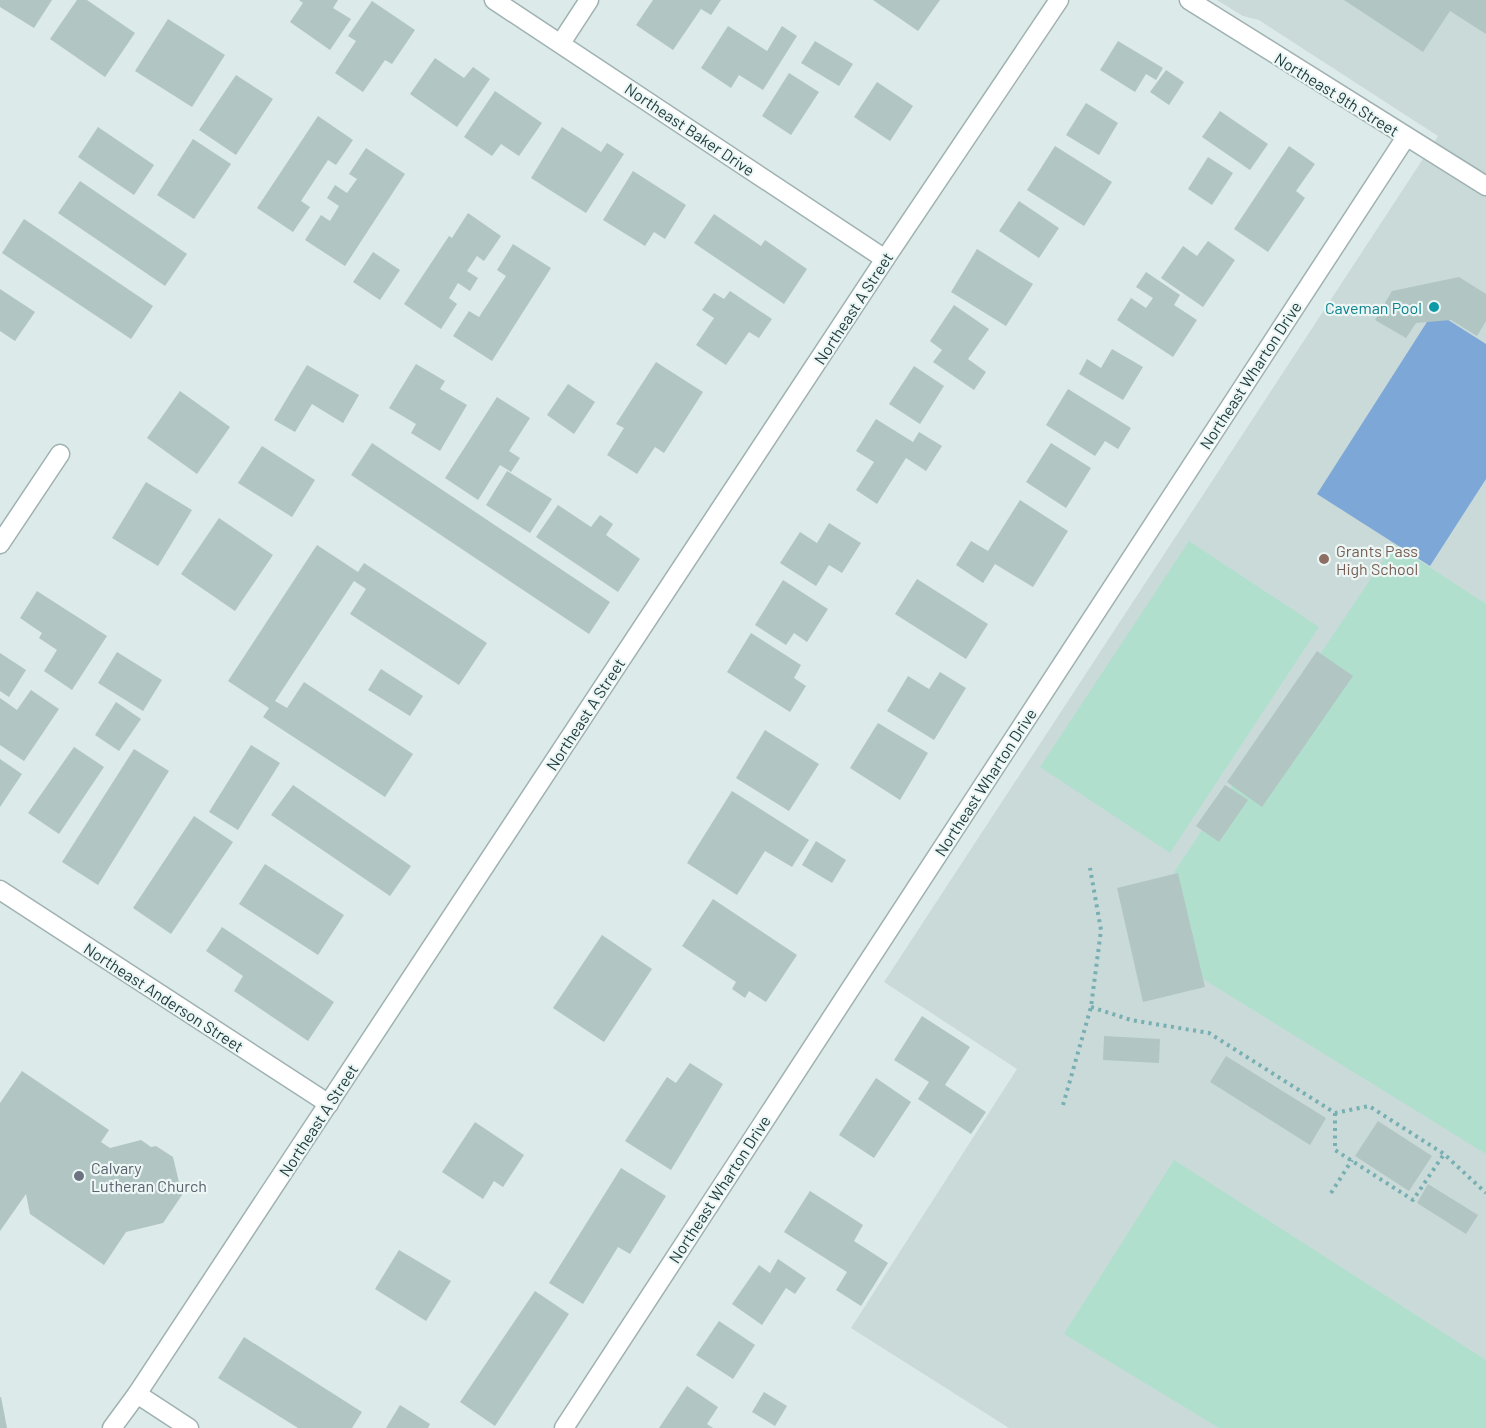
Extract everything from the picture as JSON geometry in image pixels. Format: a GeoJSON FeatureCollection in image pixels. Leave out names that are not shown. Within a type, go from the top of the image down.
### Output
{"type":"FeatureCollection","features":[{"type":"Feature","properties":{"kind":"street","name":"Northeast Baker Drive"},"geometry":{"type":"LineString","coordinates":[[494,0],[885,259]]}},
{"type":"Feature","properties":{"kind":"street"},"geometry":{"type":"LineString","coordinates":[[561,43],[589,0]]}},
{"type":"Feature","properties":{"kind":"street","name":"Northeast A Street"},"geometry":{"type":"LineString","coordinates":[[112,1428],[137,1394],[885,259],[1059,0]]}},
{"type":"Feature","properties":{"kind":"street","name":"Northeast 9th Street"},"geometry":{"type":"LineString","coordinates":[[1189,0],[1486,186]]}},
{"type":"Feature","properties":{"kind":"street","name":"Northeast Wharton Drive"},"geometry":{"type":"LineString","coordinates":[[564,1428],[1406,137]]}},
{"type":"Feature","properties":{"kind":"street"},"geometry":{"type":"LineString","coordinates":[[0,544],[60,454]]}},
{"type":"Feature","properties":{"kind":"street","name":"Northeast Anderson Street"},"geometry":{"type":"LineString","coordinates":[[0,890],[328,1104]]}},
{"type":"Feature","properties":{"kind":"street"},"geometry":{"type":"LineString","coordinates":[[137,1394],[189,1428]]}},
{"type":"Feature","properties":{"kind":"path"},"geometry":{"type":"LineString","coordinates":[[1063,1105],[1091,1007],[1101,930],[1090,867]]}},
{"type":"Feature","properties":{"kind":"path"},"geometry":{"type":"LineString","coordinates":[[1091,1007],[1131,1020],[1209,1033],[1335,1113],[1369,1106],[1444,1154],[1486,1193]]}},
{"type":"Feature","properties":{"kind":"path"},"geometry":{"type":"LineString","coordinates":[[1335,1113],[1335,1150],[1413,1200],[1444,1154]]}},
{"type":"Feature","properties":{"kind":"path"},"geometry":{"type":"LineString","coordinates":[[1331,1193],[1352,1160]]}},
{"type":"Feature","properties":{"kind":"shaded area","name":"Grants Pass High School"},"geometry":{"type":"Polygon","coordinates":[[[1217,0],[1486,0],[1486,1428],[1009,1428],[851,1328],[1017,1069],[884,982],[1438,136],[1259,20],[1243,16],[1217,0]]]}},
{"type":"Feature","properties":{"kind":"green space"},"geometry":{"type":"Polygon","coordinates":[[[1189,541],[1319,627],[1170,853],[1040,767],[1189,541]]]}},
{"type":"Feature","properties":{"kind":"green space"},"geometry":{"type":"Polygon","coordinates":[[[1394,544],[1486,604],[1486,1154],[1203,979],[1174,872],[1394,544]]]}},
{"type":"Feature","properties":{"kind":"green space"},"geometry":{"type":"Polygon","coordinates":[[[1174,1160],[1486,1360],[1486,1428],[1219,1428],[1064,1334],[1174,1160]]]}},
{"type":"Feature","properties":{"kind":"water"},"geometry":{"type":"Polygon","coordinates":[[[1434,311],[1486,344],[1486,479],[1430,566],[1317,494],[1434,311]]]}},
{"type":"Feature","properties":{"kind":"building"},"geometry":{"type":"Polygon","coordinates":[[[0,0],[52,0],[34,28],[0,7],[0,0]]]}},
{"type":"Feature","properties":{"kind":"building"},"geometry":{"type":"Polygon","coordinates":[[[77,0],[87,0],[135,33],[105,77],[50,39],[77,0]]]}},
{"type":"Feature","properties":{"kind":"building"},"geometry":{"type":"Polygon","coordinates":[[[299,0],[338,0],[333,8],[351,19],[330,50],[290,22],[303,3],[299,0]]]}},
{"type":"Feature","properties":{"kind":"building"},"geometry":{"type":"Polygon","coordinates":[[[653,0],[721,0],[711,15],[701,9],[673,50],[636,25],[653,0]]]}},
{"type":"Feature","properties":{"kind":"building"},"geometry":{"type":"Polygon","coordinates":[[[873,0],[940,0],[918,31],[873,0]]]}},
{"type":"Feature","properties":{"kind":"building"},"geometry":{"type":"Polygon","coordinates":[[[1344,0],[1486,0],[1486,34],[1450,11],[1423,52],[1344,0]]]}},
{"type":"Feature","properties":{"kind":"building"},"geometry":{"type":"Polygon","coordinates":[[[372,1],[415,30],[392,64],[385,60],[363,92],[335,73],[356,41],[348,36],[372,1]]]}},
{"type":"Feature","properties":{"kind":"building"},"geometry":{"type":"Polygon","coordinates":[[[168,19],[225,55],[192,107],[135,71],[168,19]]]}},
{"type":"Feature","properties":{"kind":"building"},"geometry":{"type":"Polygon","coordinates":[[[728,26],[767,51],[782,26],[797,36],[763,90],[739,75],[731,88],[701,68],[728,26]]]}},
{"type":"Feature","properties":{"kind":"building"},"geometry":{"type":"Polygon","coordinates":[[[815,41],[853,64],[839,86],[801,63],[815,41]]]}},
{"type":"Feature","properties":{"kind":"building"},"geometry":{"type":"Polygon","coordinates":[[[1118,41],[1163,68],[1156,80],[1146,74],[1135,92],[1100,70],[1118,41]]]}},
{"type":"Feature","properties":{"kind":"building"},"geometry":{"type":"Polygon","coordinates":[[[435,58],[464,78],[473,67],[490,79],[457,127],[410,94],[435,58]]]}},
{"type":"Feature","properties":{"kind":"building"},"geometry":{"type":"Polygon","coordinates":[[[1166,70],[1184,82],[1169,105],[1150,92],[1166,70]]]}},
{"type":"Feature","properties":{"kind":"building"},"geometry":{"type":"Polygon","coordinates":[[[789,73],[819,92],[791,135],[762,116],[789,73]]]}},
{"type":"Feature","properties":{"kind":"building"},"geometry":{"type":"Polygon","coordinates":[[[236,75],[273,99],[236,155],[199,130],[236,75]]]}},
{"type":"Feature","properties":{"kind":"building"},"geometry":{"type":"Polygon","coordinates":[[[877,82],[913,106],[890,141],[854,117],[877,82]]]}},
{"type":"Feature","properties":{"kind":"building"},"geometry":{"type":"Polygon","coordinates":[[[495,91],[542,123],[519,156],[501,144],[492,156],[464,137],[495,91]]]}},
{"type":"Feature","properties":{"kind":"building"},"geometry":{"type":"Polygon","coordinates":[[[1086,103],[1118,123],[1099,155],[1066,135],[1086,103]]]}},
{"type":"Feature","properties":{"kind":"building"},"geometry":{"type":"Polygon","coordinates":[[[1220,111],[1268,144],[1250,170],[1202,137],[1220,111]]]}},
{"type":"Feature","properties":{"kind":"building"},"geometry":{"type":"Polygon","coordinates":[[[318,116],[353,140],[336,165],[328,160],[301,201],[310,207],[293,232],[257,208],[318,116]]]}},
{"type":"Feature","properties":{"kind":"building"},"geometry":{"type":"Polygon","coordinates":[[[98,127],[154,165],[134,195],[78,157],[98,127]]]}},
{"type":"Feature","properties":{"kind":"building"},"geometry":{"type":"Polygon","coordinates":[[[562,127],[601,152],[607,143],[624,154],[586,213],[531,178],[562,127]]]}},
{"type":"Feature","properties":{"kind":"building"},"geometry":{"type":"Polygon","coordinates":[[[193,139],[231,164],[194,219],[157,195],[193,139]]]}},
{"type":"Feature","properties":{"kind":"building"},"geometry":{"type":"Polygon","coordinates":[[[1055,146],[1112,182],[1084,226],[1027,190],[1055,146]]]}},
{"type":"Feature","properties":{"kind":"building"},"geometry":{"type":"Polygon","coordinates":[[[1289,146],[1315,164],[1296,191],[1305,198],[1268,252],[1234,229],[1289,146]]]}},
{"type":"Feature","properties":{"kind":"building"},"geometry":{"type":"Polygon","coordinates":[[[366,148],[405,174],[345,266],[305,240],[321,215],[330,221],[339,206],[327,198],[335,185],[347,193],[357,179],[349,174],[366,148]]]}},
{"type":"Feature","properties":{"kind":"building"},"geometry":{"type":"Polygon","coordinates":[[[1208,157],[1233,173],[1212,205],[1188,189],[1208,157]]]}},
{"type":"Feature","properties":{"kind":"building"},"geometry":{"type":"Polygon","coordinates":[[[633,171],[686,205],[665,239],[654,232],[645,246],[603,220],[633,171]]]}},
{"type":"Feature","properties":{"kind":"building"},"geometry":{"type":"Polygon","coordinates":[[[80,181],[187,254],[165,286],[58,213],[80,181]]]}},
{"type":"Feature","properties":{"kind":"building"},"geometry":{"type":"Polygon","coordinates":[[[1019,201],[1059,228],[1039,258],[999,231],[1019,201]]]}},
{"type":"Feature","properties":{"kind":"building"},"geometry":{"type":"Polygon","coordinates":[[[468,213],[501,236],[484,261],[477,256],[467,271],[478,278],[470,291],[458,283],[449,298],[457,304],[441,329],[404,304],[449,236],[452,238],[468,213]]]}},
{"type":"Feature","properties":{"kind":"building"},"geometry":{"type":"Polygon","coordinates":[[[714,214],[761,246],[765,240],[807,269],[784,304],[694,243],[714,214]]]}},
{"type":"Feature","properties":{"kind":"building"},"geometry":{"type":"Polygon","coordinates":[[[24,219],[153,306],[131,339],[2,253],[24,219]]]}},
{"type":"Feature","properties":{"kind":"building"},"geometry":{"type":"Polygon","coordinates":[[[1208,241],[1235,260],[1203,307],[1161,278],[1183,246],[1197,256],[1208,241]]]}},
{"type":"Feature","properties":{"kind":"building"},"geometry":{"type":"Polygon","coordinates":[[[513,244],[551,268],[492,361],[453,336],[469,311],[479,317],[506,276],[497,270],[513,244]]]}},
{"type":"Feature","properties":{"kind":"building"},"geometry":{"type":"Polygon","coordinates":[[[977,249],[1033,284],[1006,326],[951,292],[977,249]]]}},
{"type":"Feature","properties":{"kind":"building"},"geometry":{"type":"Polygon","coordinates":[[[373,252],[400,270],[380,300],[353,282],[373,252]]]}},
{"type":"Feature","properties":{"kind":"building"},"geometry":{"type":"Polygon","coordinates":[[[1146,272],[1180,295],[1174,305],[1197,320],[1173,357],[1117,320],[1131,298],[1146,308],[1153,298],[1136,287],[1146,272]]]}},
{"type":"Feature","properties":{"kind":"building","name":"Caveman Pool"},"geometry":{"type":"Polygon","coordinates":[[[1459,277],[1486,294],[1486,321],[1477,336],[1451,320],[1416,323],[1406,338],[1375,320],[1392,291],[1459,277]]]}},
{"type":"Feature","properties":{"kind":"building"},"geometry":{"type":"Polygon","coordinates":[[[0,289],[35,312],[15,341],[0,331],[0,289]]]}},
{"type":"Feature","properties":{"kind":"building"},"geometry":{"type":"Polygon","coordinates":[[[730,291],[772,319],[759,338],[749,332],[726,365],[696,345],[714,318],[702,310],[714,293],[724,299],[730,291]]]}},
{"type":"Feature","properties":{"kind":"building"},"geometry":{"type":"Polygon","coordinates":[[[954,305],[989,329],[968,359],[986,372],[974,390],[933,362],[942,350],[930,341],[954,305]]]}},
{"type":"Feature","properties":{"kind":"building"},"geometry":{"type":"Polygon","coordinates":[[[1112,349],[1143,367],[1123,400],[1079,374],[1087,359],[1101,368],[1112,349]]]}},
{"type":"Feature","properties":{"kind":"building"},"geometry":{"type":"Polygon","coordinates":[[[656,362],[703,392],[664,453],[655,447],[637,474],[607,455],[624,428],[616,424],[656,362]]]}},
{"type":"Feature","properties":{"kind":"building"},"geometry":{"type":"Polygon","coordinates":[[[416,364],[445,381],[440,389],[467,405],[440,451],[411,433],[416,424],[389,408],[416,364]]]}},
{"type":"Feature","properties":{"kind":"building"},"geometry":{"type":"Polygon","coordinates":[[[307,365],[359,395],[343,423],[312,404],[295,432],[274,420],[307,365]]]}},
{"type":"Feature","properties":{"kind":"building"},"geometry":{"type":"Polygon","coordinates":[[[914,366],[944,386],[920,424],[889,404],[914,366]]]}},
{"type":"Feature","properties":{"kind":"building"},"geometry":{"type":"Polygon","coordinates":[[[568,384],[595,402],[574,434],[547,415],[568,384]]]}},
{"type":"Feature","properties":{"kind":"building"},"geometry":{"type":"Polygon","coordinates":[[[1068,389],[1131,428],[1118,449],[1105,441],[1095,456],[1046,425],[1068,389]]]}},
{"type":"Feature","properties":{"kind":"building"},"geometry":{"type":"Polygon","coordinates":[[[180,391],[230,427],[197,474],[147,438],[180,391]]]}},
{"type":"Feature","properties":{"kind":"building"},"geometry":{"type":"Polygon","coordinates":[[[497,397],[530,418],[509,451],[520,458],[511,472],[500,465],[478,500],[445,478],[497,397]]]}},
{"type":"Feature","properties":{"kind":"building"},"geometry":{"type":"Polygon","coordinates":[[[876,419],[913,442],[919,432],[942,446],[926,471],[906,458],[877,504],[856,490],[874,462],[856,451],[876,419]]]}},
{"type":"Feature","properties":{"kind":"building"},"geometry":{"type":"Polygon","coordinates":[[[372,443],[610,602],[589,634],[351,475],[372,443]]]}},
{"type":"Feature","properties":{"kind":"building"},"geometry":{"type":"Polygon","coordinates":[[[1051,443],[1091,468],[1066,508],[1026,482],[1051,443]]]}},
{"type":"Feature","properties":{"kind":"building"},"geometry":{"type":"Polygon","coordinates":[[[262,446],[315,480],[292,517],[238,483],[262,446]]]}},
{"type":"Feature","properties":{"kind":"building"},"geometry":{"type":"Polygon","coordinates":[[[507,471],[552,499],[530,533],[486,505],[507,471]]]}},
{"type":"Feature","properties":{"kind":"building"},"geometry":{"type":"Polygon","coordinates":[[[146,482],[192,510],[158,566],[112,538],[146,482]]]}},
{"type":"Feature","properties":{"kind":"building"},"geometry":{"type":"Polygon","coordinates":[[[1020,500],[1068,531],[1033,587],[995,564],[983,583],[956,565],[971,541],[988,551],[1020,500]]]}},
{"type":"Feature","properties":{"kind":"building"},"geometry":{"type":"Polygon","coordinates":[[[558,505],[591,527],[600,515],[613,524],[606,535],[640,559],[618,592],[536,537],[558,505]]]}},
{"type":"Feature","properties":{"kind":"building"},"geometry":{"type":"Polygon","coordinates":[[[219,518],[273,555],[235,611],[181,574],[219,518]]]}},
{"type":"Feature","properties":{"kind":"building"},"geometry":{"type":"Polygon","coordinates":[[[829,523],[861,543],[842,573],[829,565],[816,586],[780,563],[800,532],[817,543],[829,523]]]}},
{"type":"Feature","properties":{"kind":"building"},"geometry":{"type":"Polygon","coordinates":[[[317,545],[358,572],[364,563],[487,643],[459,685],[350,614],[366,589],[354,581],[275,701],[287,708],[304,682],[413,754],[385,797],[263,717],[269,708],[228,681],[317,545]]]}},
{"type":"Feature","properties":{"kind":"building"},"geometry":{"type":"Polygon","coordinates":[[[917,579],[988,624],[966,659],[895,614],[917,579]]]}},
{"type":"Feature","properties":{"kind":"building"},"geometry":{"type":"Polygon","coordinates":[[[783,580],[828,609],[807,642],[794,633],[786,645],[755,625],[783,580]]]}},
{"type":"Feature","properties":{"kind":"building"},"geometry":{"type":"Polygon","coordinates":[[[37,591],[107,636],[72,690],[44,671],[57,650],[39,638],[42,633],[20,618],[37,591]]]}},
{"type":"Feature","properties":{"kind":"building"},"geometry":{"type":"Polygon","coordinates":[[[751,633],[801,665],[794,678],[806,686],[790,712],[727,672],[751,633]]]}},
{"type":"Feature","properties":{"kind":"building"},"geometry":{"type":"Polygon","coordinates":[[[1317,651],[1353,676],[1262,807],[1227,782],[1317,651]]]}},
{"type":"Feature","properties":{"kind":"building"},"geometry":{"type":"Polygon","coordinates":[[[117,652],[162,680],[143,711],[98,683],[117,652]]]}},
{"type":"Feature","properties":{"kind":"building"},"geometry":{"type":"Polygon","coordinates":[[[0,653],[26,670],[9,697],[0,691],[0,653]]]}},
{"type":"Feature","properties":{"kind":"building"},"geometry":{"type":"Polygon","coordinates":[[[381,669],[423,696],[410,716],[368,690],[381,669]]]}},
{"type":"Feature","properties":{"kind":"building"},"geometry":{"type":"Polygon","coordinates":[[[940,672],[966,688],[934,740],[887,711],[908,676],[929,689],[940,672]]]}},
{"type":"Feature","properties":{"kind":"building"},"geometry":{"type":"Polygon","coordinates":[[[31,690],[59,709],[24,761],[0,745],[0,698],[17,710],[31,690]]]}},
{"type":"Feature","properties":{"kind":"building"},"geometry":{"type":"Polygon","coordinates":[[[116,702],[141,719],[119,751],[95,735],[116,702]]]}},
{"type":"Feature","properties":{"kind":"building"},"geometry":{"type":"Polygon","coordinates":[[[878,723],[928,753],[900,800],[850,768],[878,723]]]}},
{"type":"Feature","properties":{"kind":"building"},"geometry":{"type":"Polygon","coordinates":[[[765,730],[819,764],[789,811],[736,778],[765,730]]]}},
{"type":"Feature","properties":{"kind":"building"},"geometry":{"type":"Polygon","coordinates":[[[251,745],[280,763],[238,830],[209,812],[251,745]]]}},
{"type":"Feature","properties":{"kind":"building"},"geometry":{"type":"Polygon","coordinates":[[[74,747],[104,767],[59,834],[28,813],[74,747]]]}},
{"type":"Feature","properties":{"kind":"building"},"geometry":{"type":"Polygon","coordinates":[[[134,749],[169,771],[98,885],[62,862],[134,749]]]}},
{"type":"Feature","properties":{"kind":"building"},"geometry":{"type":"Polygon","coordinates":[[[0,759],[22,774],[0,807],[0,759]]]}},
{"type":"Feature","properties":{"kind":"building"},"geometry":{"type":"Polygon","coordinates":[[[293,785],[411,866],[390,896],[271,815],[293,785]]]}},
{"type":"Feature","properties":{"kind":"building"},"geometry":{"type":"Polygon","coordinates":[[[1225,785],[1248,800],[1219,842],[1196,826],[1225,785]]]}},
{"type":"Feature","properties":{"kind":"building"},"geometry":{"type":"Polygon","coordinates":[[[732,791],[809,840],[792,867],[765,851],[737,895],[687,863],[732,791]]]}},
{"type":"Feature","properties":{"kind":"building"},"geometry":{"type":"Polygon","coordinates":[[[194,816],[233,842],[171,934],[133,908],[194,816]]]}},
{"type":"Feature","properties":{"kind":"building"},"geometry":{"type":"Polygon","coordinates":[[[816,841],[846,860],[832,883],[802,865],[816,841]]]}},
{"type":"Feature","properties":{"kind":"building"},"geometry":{"type":"Polygon","coordinates":[[[265,864],[344,915],[318,955],[239,904],[265,864]]]}},
{"type":"Feature","properties":{"kind":"building"},"geometry":{"type":"Polygon","coordinates":[[[1178,873],[1205,987],[1143,1002],[1117,888],[1178,873]]]}},
{"type":"Feature","properties":{"kind":"building"},"geometry":{"type":"Polygon","coordinates":[[[713,899],[797,955],[766,1002],[749,991],[745,998],[732,989],[736,982],[682,946],[713,899]]]}},
{"type":"Feature","properties":{"kind":"building"},"geometry":{"type":"Polygon","coordinates":[[[222,927],[334,1002],[308,1041],[234,991],[243,976],[206,951],[222,927]]]}},
{"type":"Feature","properties":{"kind":"building"},"geometry":{"type":"Polygon","coordinates":[[[602,935],[652,969],[604,1042],[553,1008],[602,935]]]}},
{"type":"Feature","properties":{"kind":"building"},"geometry":{"type":"Polygon","coordinates":[[[922,1016],[970,1047],[945,1085],[986,1112],[971,1134],[918,1099],[929,1082],[894,1060],[922,1016]]]}},
{"type":"Feature","properties":{"kind":"building"},"geometry":{"type":"Polygon","coordinates":[[[1104,1036],[1160,1039],[1159,1063],[1103,1060],[1104,1036]]]}},
{"type":"Feature","properties":{"kind":"building"},"geometry":{"type":"Polygon","coordinates":[[[1226,1056],[1326,1118],[1310,1145],[1210,1082],[1226,1056]]]}},
{"type":"Feature","properties":{"kind":"building"},"geometry":{"type":"Polygon","coordinates":[[[690,1063],[723,1084],[671,1170],[625,1141],[667,1077],[676,1083],[690,1063]]]}},
{"type":"Feature","properties":{"kind":"building"},"geometry":{"type":"Polygon","coordinates":[[[22,1071],[109,1130],[101,1142],[110,1148],[141,1140],[173,1157],[182,1195],[163,1223],[126,1232],[104,1265],[30,1214],[26,1194],[0,1231],[0,1103],[22,1071]]]}},
{"type":"Feature","properties":{"kind":"building"},"geometry":{"type":"Polygon","coordinates":[[[876,1078],[911,1102],[874,1158],[839,1135],[876,1078]]]}},
{"type":"Feature","properties":{"kind":"building"},"geometry":{"type":"Polygon","coordinates":[[[1378,1121],[1432,1156],[1409,1191],[1355,1156],[1378,1121]]]}},
{"type":"Feature","properties":{"kind":"building"},"geometry":{"type":"Polygon","coordinates":[[[475,1122],[524,1155],[503,1187],[494,1181],[483,1199],[442,1172],[475,1122]]]}},
{"type":"Feature","properties":{"kind":"building"},"geometry":{"type":"Polygon","coordinates":[[[621,1168],[666,1196],[630,1254],[618,1247],[583,1304],[549,1283],[621,1168]]]}},
{"type":"Feature","properties":{"kind":"building"},"geometry":{"type":"Polygon","coordinates":[[[1428,1184],[1478,1215],[1466,1234],[1417,1203],[1428,1184]]]}},
{"type":"Feature","properties":{"kind":"building"},"geometry":{"type":"Polygon","coordinates":[[[810,1191],[863,1225],[854,1241],[888,1263],[861,1306],[836,1290],[847,1272],[784,1232],[810,1191]]]}},
{"type":"Feature","properties":{"kind":"building"},"geometry":{"type":"Polygon","coordinates":[[[399,1250],[451,1281],[426,1321],[375,1289],[399,1250]]]}},
{"type":"Feature","properties":{"kind":"building"},"geometry":{"type":"Polygon","coordinates":[[[778,1259],[806,1278],[795,1294],[786,1288],[762,1325],[732,1304],[759,1265],[770,1273],[778,1259]]]}},
{"type":"Feature","properties":{"kind":"building"},"geometry":{"type":"Polygon","coordinates":[[[535,1291],[569,1314],[495,1426],[460,1402],[535,1291]]]}},
{"type":"Feature","properties":{"kind":"building"},"geometry":{"type":"Polygon","coordinates":[[[719,1321],[755,1345],[733,1379],[696,1355],[719,1321]]]}},
{"type":"Feature","properties":{"kind":"building"},"geometry":{"type":"Polygon","coordinates":[[[244,1337],[362,1412],[352,1428],[298,1428],[218,1378],[244,1337]]]}},
{"type":"Feature","properties":{"kind":"building"},"geometry":{"type":"Polygon","coordinates":[[[687,1386],[718,1407],[707,1424],[713,1428],[659,1428],[687,1386]]]}},
{"type":"Feature","properties":{"kind":"building"},"geometry":{"type":"Polygon","coordinates":[[[764,1392],[787,1406],[775,1426],[752,1412],[764,1392]]]}},
{"type":"Feature","properties":{"kind":"building"},"geometry":{"type":"Polygon","coordinates":[[[1,1397],[7,1428],[0,1428],[1,1397]]]}},
{"type":"Feature","properties":{"kind":"building"},"geometry":{"type":"Polygon","coordinates":[[[400,1405],[430,1424],[428,1428],[386,1428],[400,1405]]]}},
{"type":"Feature","properties":{"kind":"place","name":"Caveman Pool"},"geometry":{"type":"Point","coordinates":[1434,307]}},
{"type":"Feature","properties":{"kind":"place","name":"Grants Pass High School"},"geometry":{"type":"Point","coordinates":[1324,559]}},
{"type":"Feature","properties":{"kind":"place","name":"Calvary Lutheran Church"},"geometry":{"type":"Point","coordinates":[79,1176]}}]}
